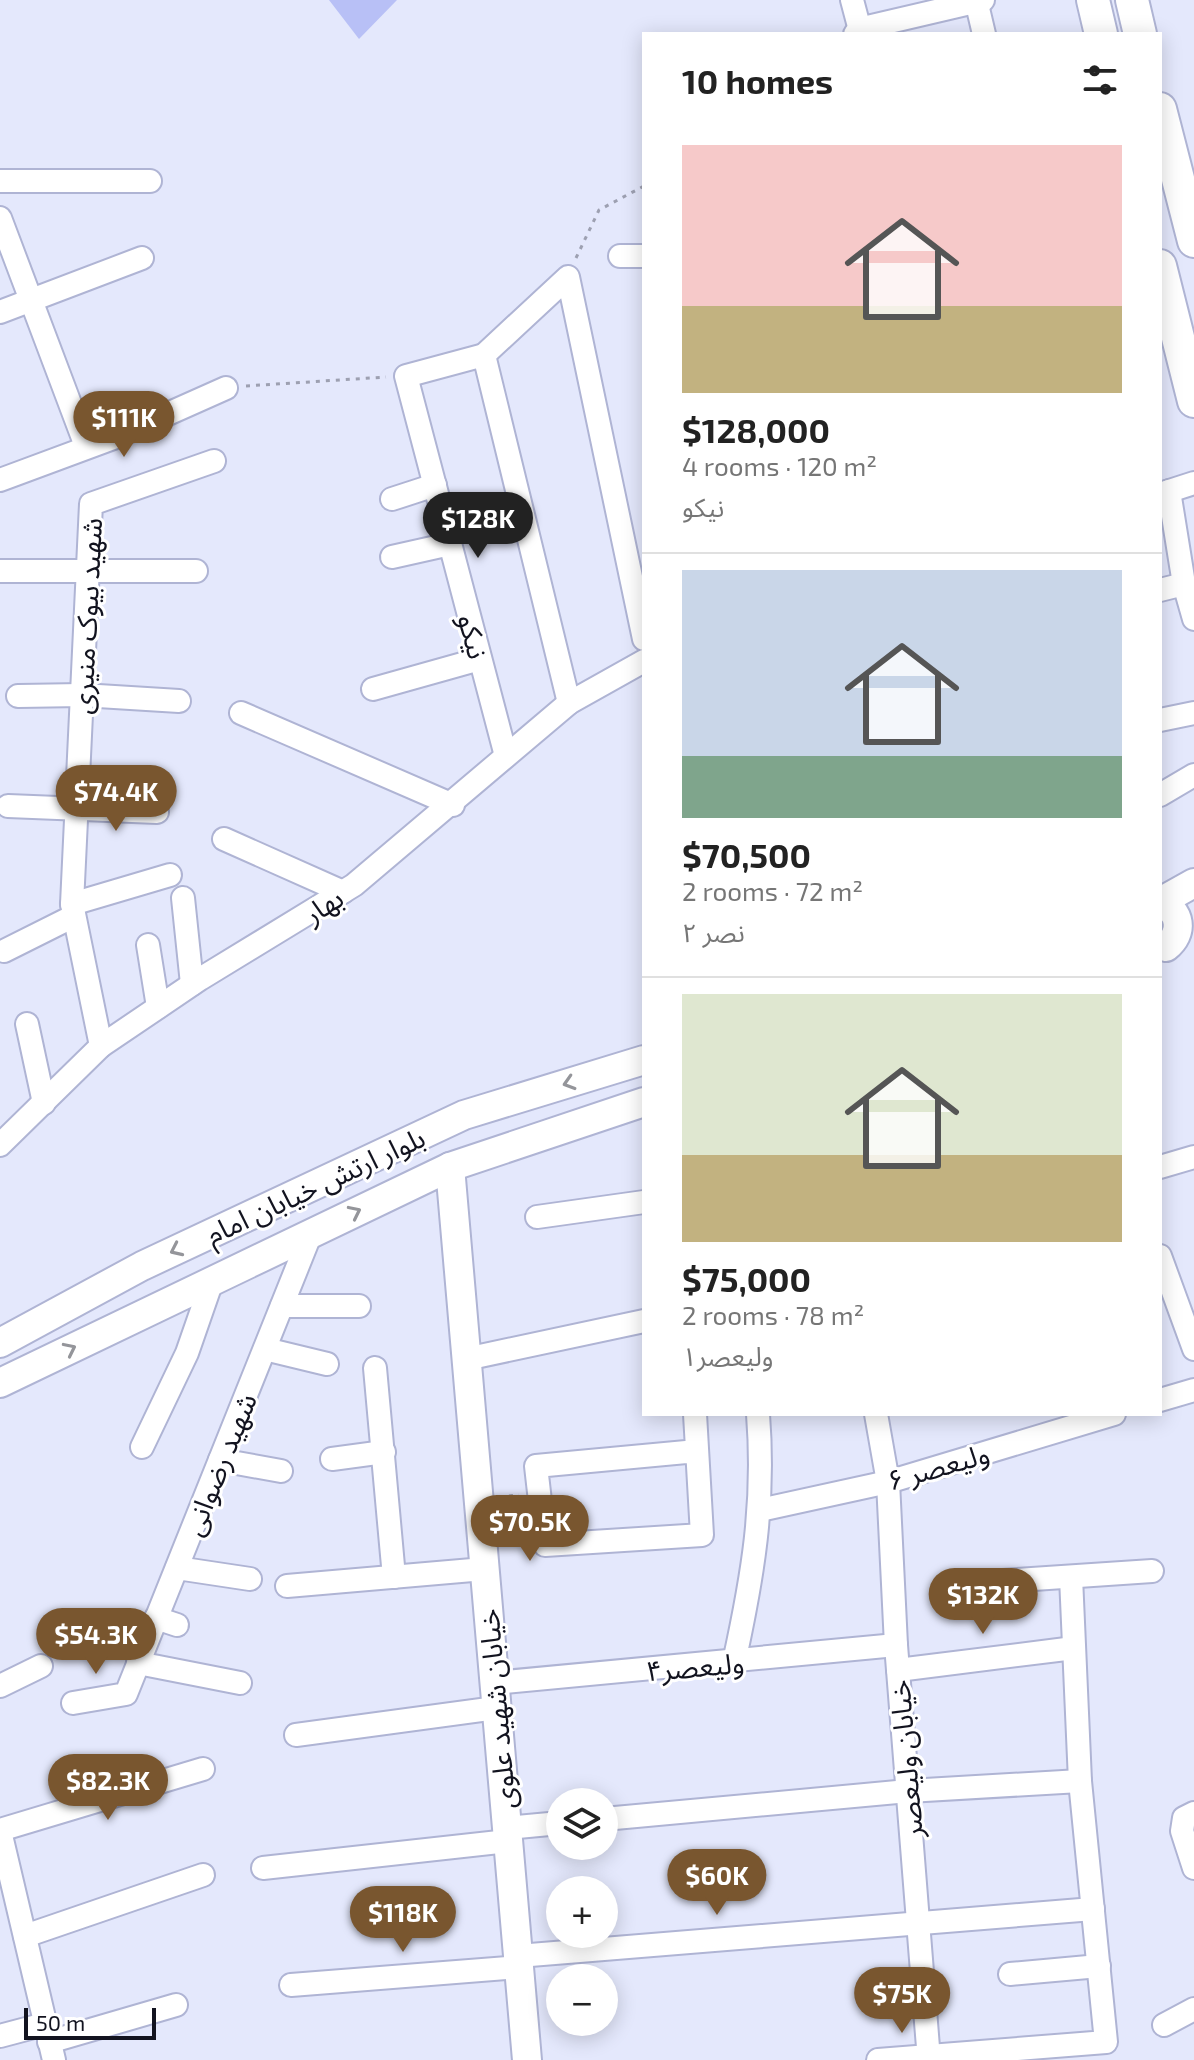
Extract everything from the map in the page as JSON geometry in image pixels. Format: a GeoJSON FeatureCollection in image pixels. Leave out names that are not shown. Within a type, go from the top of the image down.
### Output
{"type":"FeatureCollection","features":[{"type":"Feature","properties":{"kind":"highway"},"geometry":{"type":"LineString","coordinates":[[1093,0],[1101,32]]}},
{"type":"Feature","properties":{"kind":"highway"},"geometry":{"type":"LineString","coordinates":[[1132,0],[1140,32]]}},
{"type":"Feature","properties":{"kind":"highway"},"geometry":{"type":"LineString","coordinates":[[1162,117],[1194,241]]}},
{"type":"Feature","properties":{"kind":"highway"},"geometry":{"type":"LineString","coordinates":[[1162,274],[1194,401]]}},
{"type":"Feature","properties":{"kind":"main road"},"geometry":{"type":"LineString","coordinates":[[1162,901],[1194,883]]}},
{"type":"Feature","properties":{"kind":"main road"},"geometry":{"type":"LineString","coordinates":[[1162,903],[1174,912],[1179,924],[1175,937],[1163,947]]}},
{"type":"Feature","properties":{"kind":"main road"},"geometry":{"type":"LineString","coordinates":[[1163,947],[1194,938]]}},
{"type":"Feature","properties":{"kind":"main road","name":"بلوار ارتش خیابان امام"},"geometry":{"type":"LineString","coordinates":[[0,1343],[142,1266],[464,1115],[642,1061]]}},
{"type":"Feature","properties":{"kind":"main road","name":"بلوار ارتش خیابان امام"},"geometry":{"type":"LineString","coordinates":[[0,1383],[450,1167],[642,1103]]}},
{"type":"Feature","properties":{"kind":"main road","name":"خیابان شهید علوی"},"geometry":{"type":"LineString","coordinates":[[450,1167],[527,2060]]}},
{"type":"Feature","properties":{"kind":"street"},"geometry":{"type":"LineString","coordinates":[[852,0],[858,32],[979,0],[984,32]]}},
{"type":"Feature","properties":{"kind":"street"},"geometry":{"type":"LineString","coordinates":[[0,181],[150,181]]}},
{"type":"Feature","properties":{"kind":"street"},"geometry":{"type":"LineString","coordinates":[[0,218],[86,446]]}},
{"type":"Feature","properties":{"kind":"street"},"geometry":{"type":"LineString","coordinates":[[620,256],[642,256]]}},
{"type":"Feature","properties":{"kind":"street"},"geometry":{"type":"LineString","coordinates":[[0,312],[142,258]]}},
{"type":"Feature","properties":{"kind":"street"},"geometry":{"type":"LineString","coordinates":[[406,376],[484,355],[568,277]]}},
{"type":"Feature","properties":{"kind":"street"},"geometry":{"type":"LineString","coordinates":[[568,277],[642,629]]}},
{"type":"Feature","properties":{"kind":"street"},"geometry":{"type":"LineString","coordinates":[[484,355],[569,703]]}},
{"type":"Feature","properties":{"kind":"street","name":"نیکو"},"geometry":{"type":"LineString","coordinates":[[406,376],[506,756]]}},
{"type":"Feature","properties":{"kind":"street"},"geometry":{"type":"LineString","coordinates":[[0,480],[116,437],[226,388]]}},
{"type":"Feature","properties":{"kind":"street","name":"شهید بیوک منیری"},"geometry":{"type":"LineString","coordinates":[[101,1046],[73,910],[91,504],[214,461]]}},
{"type":"Feature","properties":{"kind":"street"},"geometry":{"type":"LineString","coordinates":[[1194,483],[1165,492],[1194,619]]}},
{"type":"Feature","properties":{"kind":"street"},"geometry":{"type":"LineString","coordinates":[[392,499],[435,485]]}},
{"type":"Feature","properties":{"kind":"street"},"geometry":{"type":"LineString","coordinates":[[392,557],[450,544]]}},
{"type":"Feature","properties":{"kind":"street"},"geometry":{"type":"LineString","coordinates":[[1,571],[196,571]]}},
{"type":"Feature","properties":{"kind":"street"},"geometry":{"type":"LineString","coordinates":[[1162,590],[1184,584]]}},
{"type":"Feature","properties":{"kind":"street"},"geometry":{"type":"LineString","coordinates":[[373,689],[480,659]]}},
{"type":"Feature","properties":{"kind":"street","name":"بهار"},"geometry":{"type":"LineString","coordinates":[[0,1145],[101,1046],[192,984],[343,892],[453,805],[569,703],[642,662]]}},
{"type":"Feature","properties":{"kind":"street"},"geometry":{"type":"LineString","coordinates":[[18,696],[82,695],[179,701]]}},
{"type":"Feature","properties":{"kind":"street"},"geometry":{"type":"LineString","coordinates":[[241,713],[453,805]]}},
{"type":"Feature","properties":{"kind":"street"},"geometry":{"type":"LineString","coordinates":[[1162,720],[1194,713]]}},
{"type":"Feature","properties":{"kind":"street"},"geometry":{"type":"LineString","coordinates":[[1162,794],[1194,775]]}},
{"type":"Feature","properties":{"kind":"street"},"geometry":{"type":"LineString","coordinates":[[8,806],[157,812]]}},
{"type":"Feature","properties":{"kind":"street"},"geometry":{"type":"LineString","coordinates":[[224,839],[343,892]]}},
{"type":"Feature","properties":{"kind":"street"},"geometry":{"type":"LineString","coordinates":[[4,951],[73,910],[170,875]]}},
{"type":"Feature","properties":{"kind":"street"},"geometry":{"type":"LineString","coordinates":[[183,898],[192,984]]}},
{"type":"Feature","properties":{"kind":"street"},"geometry":{"type":"LineString","coordinates":[[148,945],[158,1007]]}},
{"type":"Feature","properties":{"kind":"street"},"geometry":{"type":"LineString","coordinates":[[27,1024],[44,1103]]}},
{"type":"Feature","properties":{"kind":"street"},"geometry":{"type":"LineString","coordinates":[[1162,1166],[1194,1157]]}},
{"type":"Feature","properties":{"kind":"street"},"geometry":{"type":"LineString","coordinates":[[537,1217],[642,1202]]}},
{"type":"Feature","properties":{"kind":"street","name":"شهید رضوانی"},"geometry":{"type":"LineString","coordinates":[[73,1703],[126,1694],[138,1663],[167,1621],[177,1568],[311,1233]]}},
{"type":"Feature","properties":{"kind":"street"},"geometry":{"type":"LineString","coordinates":[[1162,1261],[1194,1349]]}},
{"type":"Feature","properties":{"kind":"street"},"geometry":{"type":"LineString","coordinates":[[142,1447],[187,1353],[212,1281]]}},
{"type":"Feature","properties":{"kind":"street"},"geometry":{"type":"LineString","coordinates":[[282,1306],[359,1306]]}},
{"type":"Feature","properties":{"kind":"street"},"geometry":{"type":"LineString","coordinates":[[466,1359],[642,1321]]}},
{"type":"Feature","properties":{"kind":"street"},"geometry":{"type":"LineString","coordinates":[[265,1349],[327,1364]]}},
{"type":"Feature","properties":{"kind":"street"},"geometry":{"type":"LineString","coordinates":[[375,1368],[394,1577]]}},
{"type":"Feature","properties":{"kind":"street"},"geometry":{"type":"LineString","coordinates":[[1162,1399],[1194,1390]]}},
{"type":"Feature","properties":{"kind":"street"},"geometry":{"type":"LineString","coordinates":[[695,1416],[702,1535],[545,1545],[536,1466],[697,1451]]}},
{"type":"Feature","properties":{"kind":"street"},"geometry":{"type":"LineString","coordinates":[[734,1662],[755,1565],[760,1510],[758,1416]]}},
{"type":"Feature","properties":{"kind":"street","name":"خیابان ولیعصر"},"geometry":{"type":"LineString","coordinates":[[876,1416],[888,1482],[896,1645],[929,2058]]}},
{"type":"Feature","properties":{"kind":"street","name":"ولیعصر ۶"},"geometry":{"type":"LineString","coordinates":[[760,1510],[888,1482],[1100,1416]]}},
{"type":"Feature","properties":{"kind":"street"},"geometry":{"type":"LineString","coordinates":[[332,1459],[384,1452]]}},
{"type":"Feature","properties":{"kind":"street"},"geometry":{"type":"LineString","coordinates":[[220,1460],[281,1471]]}},
{"type":"Feature","properties":{"kind":"street"},"geometry":{"type":"LineString","coordinates":[[177,1568],[250,1579]]}},
{"type":"Feature","properties":{"kind":"street"},"geometry":{"type":"LineString","coordinates":[[287,1586],[484,1569]]}},
{"type":"Feature","properties":{"kind":"street"},"geometry":{"type":"LineString","coordinates":[[1003,1581],[1152,1571]]}},
{"type":"Feature","properties":{"kind":"street"},"geometry":{"type":"LineString","coordinates":[[878,2060],[1106,2042],[1080,1781],[1071,1577]]}},
{"type":"Feature","properties":{"kind":"street","name":"ولیعصر۴"},"geometry":{"type":"LineString","coordinates":[[296,1735],[495,1696],[734,1662],[896,1645]]}},
{"type":"Feature","properties":{"kind":"street"},"geometry":{"type":"LineString","coordinates":[[898,1670],[1074,1648]]}},
{"type":"Feature","properties":{"kind":"street"},"geometry":{"type":"LineString","coordinates":[[138,1663],[240,1683]]}},
{"type":"Feature","properties":{"kind":"street"},"geometry":{"type":"LineString","coordinates":[[0,1686],[41,1666]]}},
{"type":"Feature","properties":{"kind":"street"},"geometry":{"type":"LineString","coordinates":[[49,2042],[25,1936],[4,1863],[0,1830],[203,1769]]}},
{"type":"Feature","properties":{"kind":"street"},"geometry":{"type":"LineString","coordinates":[[618,1818],[908,1791],[1080,1781]]}},
{"type":"Feature","properties":{"kind":"street"},"geometry":{"type":"LineString","coordinates":[[1194,1813],[1184,1818],[1182,1831],[1194,1868]]}},
{"type":"Feature","properties":{"kind":"street"},"geometry":{"type":"LineString","coordinates":[[263,1868],[546,1826]]}},
{"type":"Feature","properties":{"kind":"street"},"geometry":{"type":"LineString","coordinates":[[25,1936],[203,1875]]}},
{"type":"Feature","properties":{"kind":"street"},"geometry":{"type":"LineString","coordinates":[[291,1985],[1093,1909]]}},
{"type":"Feature","properties":{"kind":"street"},"geometry":{"type":"LineString","coordinates":[[1010,1974],[1099,1966]]}},
{"type":"Feature","properties":{"kind":"street"},"geometry":{"type":"LineString","coordinates":[[0,2036],[49,2042],[176,2005]]}},
{"type":"Feature","properties":{"kind":"street"},"geometry":{"type":"LineString","coordinates":[[1164,2025],[1194,2009]]}},
{"type":"Feature","properties":{"kind":"path"},"geometry":{"type":"LineString","coordinates":[[568,277],[599,210],[642,187]]}},
{"type":"Feature","properties":{"kind":"path"},"geometry":{"type":"LineString","coordinates":[[226,388],[406,376]]}},
{"type":"Feature","properties":{"kind":"path"},"geometry":{"type":"LineString","coordinates":[[479,1499],[539,1493]]}},
{"type":"Feature","properties":{"kind":"shaded area"},"geometry":{"type":"Polygon","coordinates":[[[329,0],[397,0],[359,39],[329,0]]]}}]}
